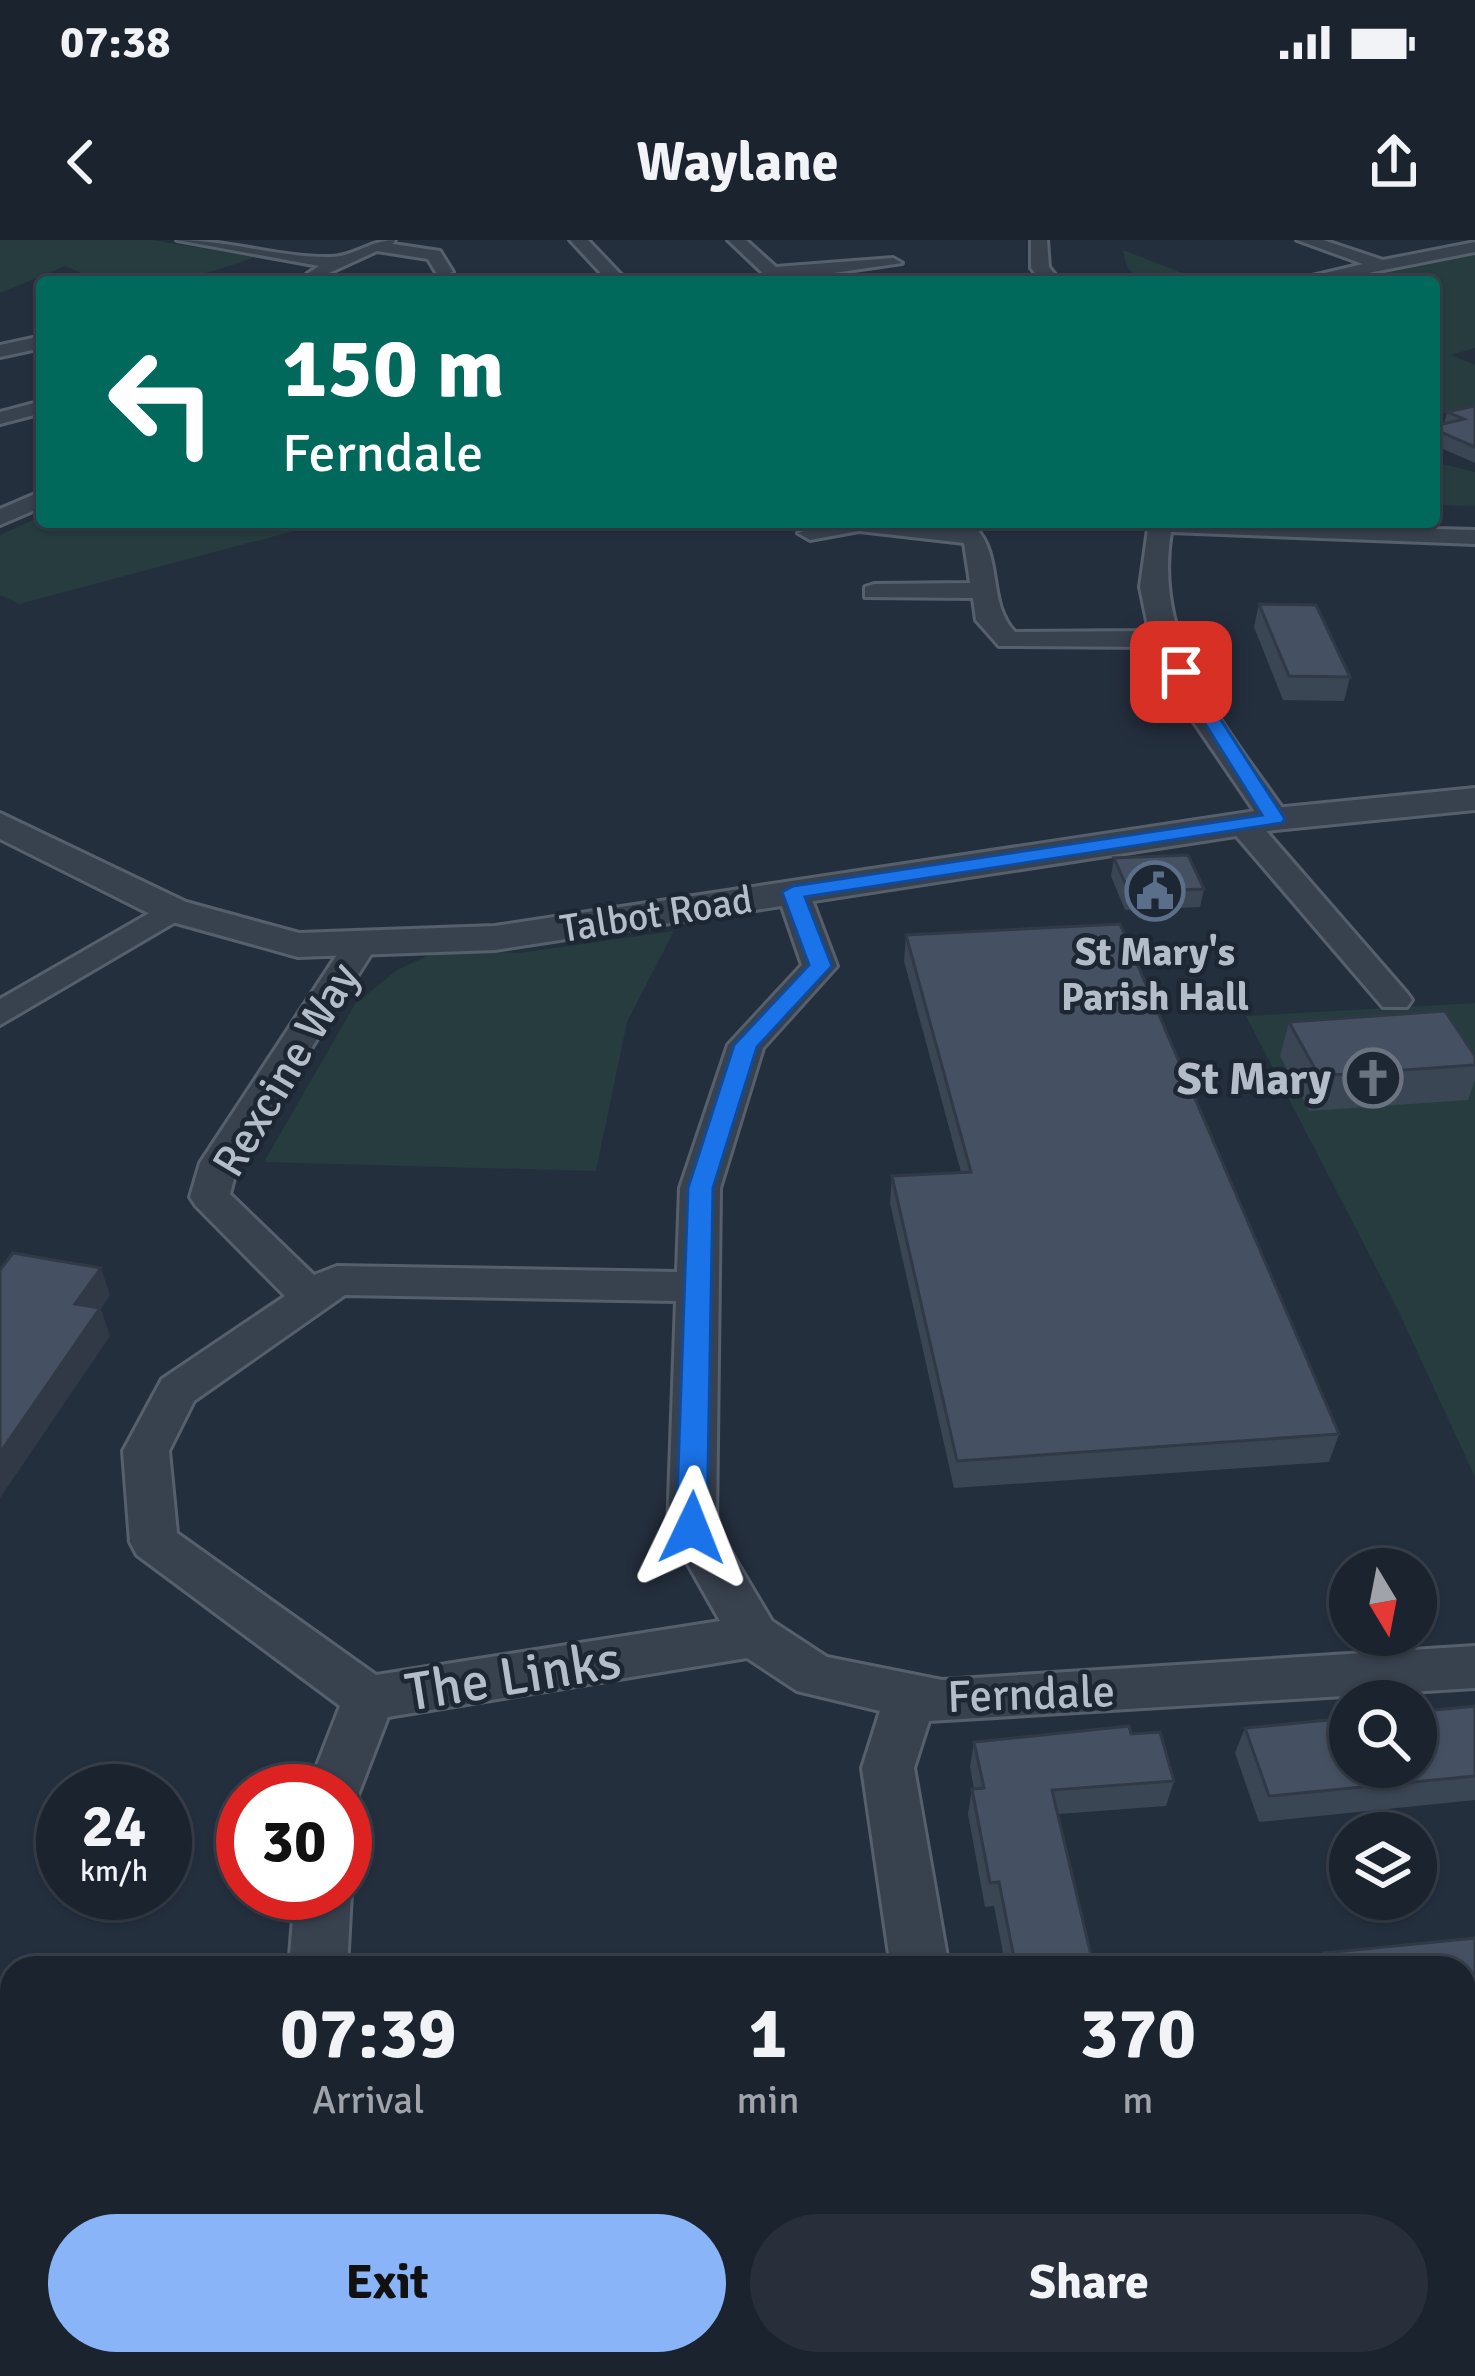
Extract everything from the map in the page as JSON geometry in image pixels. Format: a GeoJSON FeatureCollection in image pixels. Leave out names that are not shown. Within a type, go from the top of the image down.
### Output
{"type":"FeatureCollection","features":[{"type":"Feature","properties":{"kind":"street"},"geometry":{"type":"LineString","coordinates":[[184,240],[340,264]]}},
{"type":"Feature","properties":{"kind":"street"},"geometry":{"type":"LineString","coordinates":[[578,240],[613,276]]}},
{"type":"Feature","properties":{"kind":"street"},"geometry":{"type":"LineString","coordinates":[[736,240],[775,276]]}},
{"type":"Feature","properties":{"kind":"street"},"geometry":{"type":"LineString","coordinates":[[1039,240],[1040,268],[1047,276]]}},
{"type":"Feature","properties":{"kind":"street"},"geometry":{"type":"LineString","coordinates":[[1305,240],[1376,262]]}},
{"type":"Feature","properties":{"kind":"street"},"geometry":{"type":"LineString","coordinates":[[312,276],[381,243],[434,255],[444,272]]}},
{"type":"Feature","properties":{"kind":"street"},"geometry":{"type":"LineString","coordinates":[[1320,276],[1475,247]]}},
{"type":"Feature","properties":{"kind":"street"},"geometry":{"type":"LineString","coordinates":[[792,276],[893,263]]}},
{"type":"Feature","properties":{"kind":"street"},"geometry":{"type":"LineString","coordinates":[[0,350],[36,343]]}},
{"type":"Feature","properties":{"kind":"street"},"geometry":{"type":"LineString","coordinates":[[0,418],[36,409]]}},
{"type":"Feature","properties":{"kind":"street"},"geometry":{"type":"LineString","coordinates":[[0,518],[36,501]]}},
{"type":"Feature","properties":{"kind":"street"},"geometry":{"type":"LineString","coordinates":[[810,533],[838,528]]}},
{"type":"Feature","properties":{"kind":"street"},"geometry":{"type":"LineString","coordinates":[[908,528],[968,533],[976,542],[989,620],[1008,640],[1167,639]]}},
{"type":"Feature","properties":{"kind":"street"},"geometry":{"type":"LineString","coordinates":[[1160,528],[1153,590],[1167,639],[1203,712],[1259,821],[1395,1000]]}},
{"type":"Feature","properties":{"kind":"street"},"geometry":{"type":"LineString","coordinates":[[1273,528],[1475,537]]}},
{"type":"Feature","properties":{"kind":"street"},"geometry":{"type":"LineString","coordinates":[[874,592],[984,590]]}},
{"type":"Feature","properties":{"kind":"street","name":"Talbot Road"},"geometry":{"type":"LineString","coordinates":[[0,824],[172,910],[298,945],[495,938],[1259,821],[1475,799]]}},
{"type":"Feature","properties":{"kind":"street","name":"Ferndale"},"geometry":{"type":"LineString","coordinates":[[793,892],[820,966],[746,1045],[700,1188],[692,1528],[754,1636],[815,1676],[942,1702],[1475,1667]]}},
{"type":"Feature","properties":{"kind":"street"},"geometry":{"type":"LineString","coordinates":[[0,1014],[172,910]]}},
{"type":"Feature","properties":{"kind":"street","name":"Rexcine Way"},"geometry":{"type":"LineString","coordinates":[[312,1298],[209,1197],[219,1163],[362,942]]}},
{"type":"Feature","properties":{"kind":"street"},"geometry":{"type":"LineString","coordinates":[[369,1698],[154,1542],[146,1450],[178,1390],[337,1280],[698,1287]]}},
{"type":"Feature","properties":{"kind":"street","name":"The Links"},"geometry":{"type":"LineString","coordinates":[[344,1764],[369,1698],[754,1636]]}},
{"type":"Feature","properties":{"kind":"street"},"geometry":{"type":"LineString","coordinates":[[911,1695],[888,1768],[918,1956]]}},
{"type":"Feature","properties":{"kind":"street"},"geometry":{"type":"LineString","coordinates":[[319,1956],[321,1920]]}},
{"type":"Feature","properties":{"kind":"green space"},"geometry":{"type":"Polygon","coordinates":[[[0,240],[152,240],[255,257],[192,276],[93,276],[65,266],[0,293],[0,240]]]}},
{"type":"Feature","properties":{"kind":"green space"},"geometry":{"type":"Polygon","coordinates":[[[1123,250],[1190,276],[1136,276],[1127,267],[1123,250]]]}},
{"type":"Feature","properties":{"kind":"green space"},"geometry":{"type":"Polygon","coordinates":[[[1475,253],[1475,348],[1451,355],[1475,365],[1475,405],[1440,414],[1440,276],[1352,276],[1475,253]]]}},
{"type":"Feature","properties":{"kind":"green space"},"geometry":{"type":"Polygon","coordinates":[[[1440,463],[1475,472],[1475,506],[1440,505],[1440,463]]]}},
{"type":"Feature","properties":{"kind":"green space"},"geometry":{"type":"Polygon","coordinates":[[[36,519],[36,528],[305,528],[19,604],[0,595],[0,535],[36,519]]]}},
{"type":"Feature","properties":{"kind":"green space"},"geometry":{"type":"Polygon","coordinates":[[[674,931],[627,1022],[596,1171],[264,1162],[355,1004],[397,970],[440,950],[519,953],[674,931]]]}},
{"type":"Feature","properties":{"kind":"green space"},"geometry":{"type":"Polygon","coordinates":[[[1475,1003],[1475,1477],[1398,1310],[1246,1016],[1475,1003]]]}},
{"type":"Feature","properties":{"kind":"building"},"geometry":{"type":"Polygon","coordinates":[[[1475,406],[1475,447],[1440,432],[1440,425],[1464,419],[1447,412],[1475,406]]]}},
{"type":"Feature","properties":{"kind":"building"},"geometry":{"type":"Polygon","coordinates":[[[1259,604],[1316,605],[1350,677],[1289,676],[1259,604]]]}},
{"type":"Feature","properties":{"kind":"building"},"geometry":{"type":"Polygon","coordinates":[[[1188,855],[1204,889],[1129,892],[1114,858],[1188,855]]]}},
{"type":"Feature","properties":{"kind":"building"},"geometry":{"type":"Polygon","coordinates":[[[1120,924],[1339,1434],[957,1461],[892,1176],[971,1172],[906,935],[1120,924]]]}},
{"type":"Feature","properties":{"kind":"building"},"geometry":{"type":"Polygon","coordinates":[[[1445,1011],[1475,1056],[1475,1065],[1319,1076],[1289,1022],[1445,1011]]]}},
{"type":"Feature","properties":{"kind":"building"},"geometry":{"type":"Polygon","coordinates":[[[13,1253],[101,1268],[75,1304],[100,1308],[0,1453],[0,1270],[13,1253]]]}},
{"type":"Feature","properties":{"kind":"building"},"geometry":{"type":"Polygon","coordinates":[[[1475,1706],[1475,1776],[1437,1780],[1437,1710],[1475,1706]]]}},
{"type":"Feature","properties":{"kind":"building"},"geometry":{"type":"Polygon","coordinates":[[[1329,1720],[1329,1788],[1351,1788],[1269,1796],[1245,1728],[1329,1720]]]}},
{"type":"Feature","properties":{"kind":"building"},"geometry":{"type":"Polygon","coordinates":[[[1129,1726],[1131,1734],[1160,1732],[1174,1781],[1052,1790],[1091,1956],[1014,1956],[999,1882],[990,1883],[972,1789],[984,1788],[974,1742],[1129,1726]]]}},
{"type":"Feature","properties":{"kind":"building"},"geometry":{"type":"Polygon","coordinates":[[[1475,1938],[1475,1956],[1324,1953],[1475,1938]]]}},
{"type":"Feature","properties":{"kind":"place","name":"St Mary's Parish Hall"},"geometry":{"type":"Point","coordinates":[1155,891]}},
{"type":"Feature","properties":{"kind":"place","name":"St Mary"},"geometry":{"type":"Point","coordinates":[1373,1078]}},
{"type":"Feature","properties":{"kind":"route"},"geometry":{"type":"LineString","coordinates":[[692,1528],[700,1188],[746,1045],[820,966],[793,892],[1275,819],[1181,672]]}}]}
